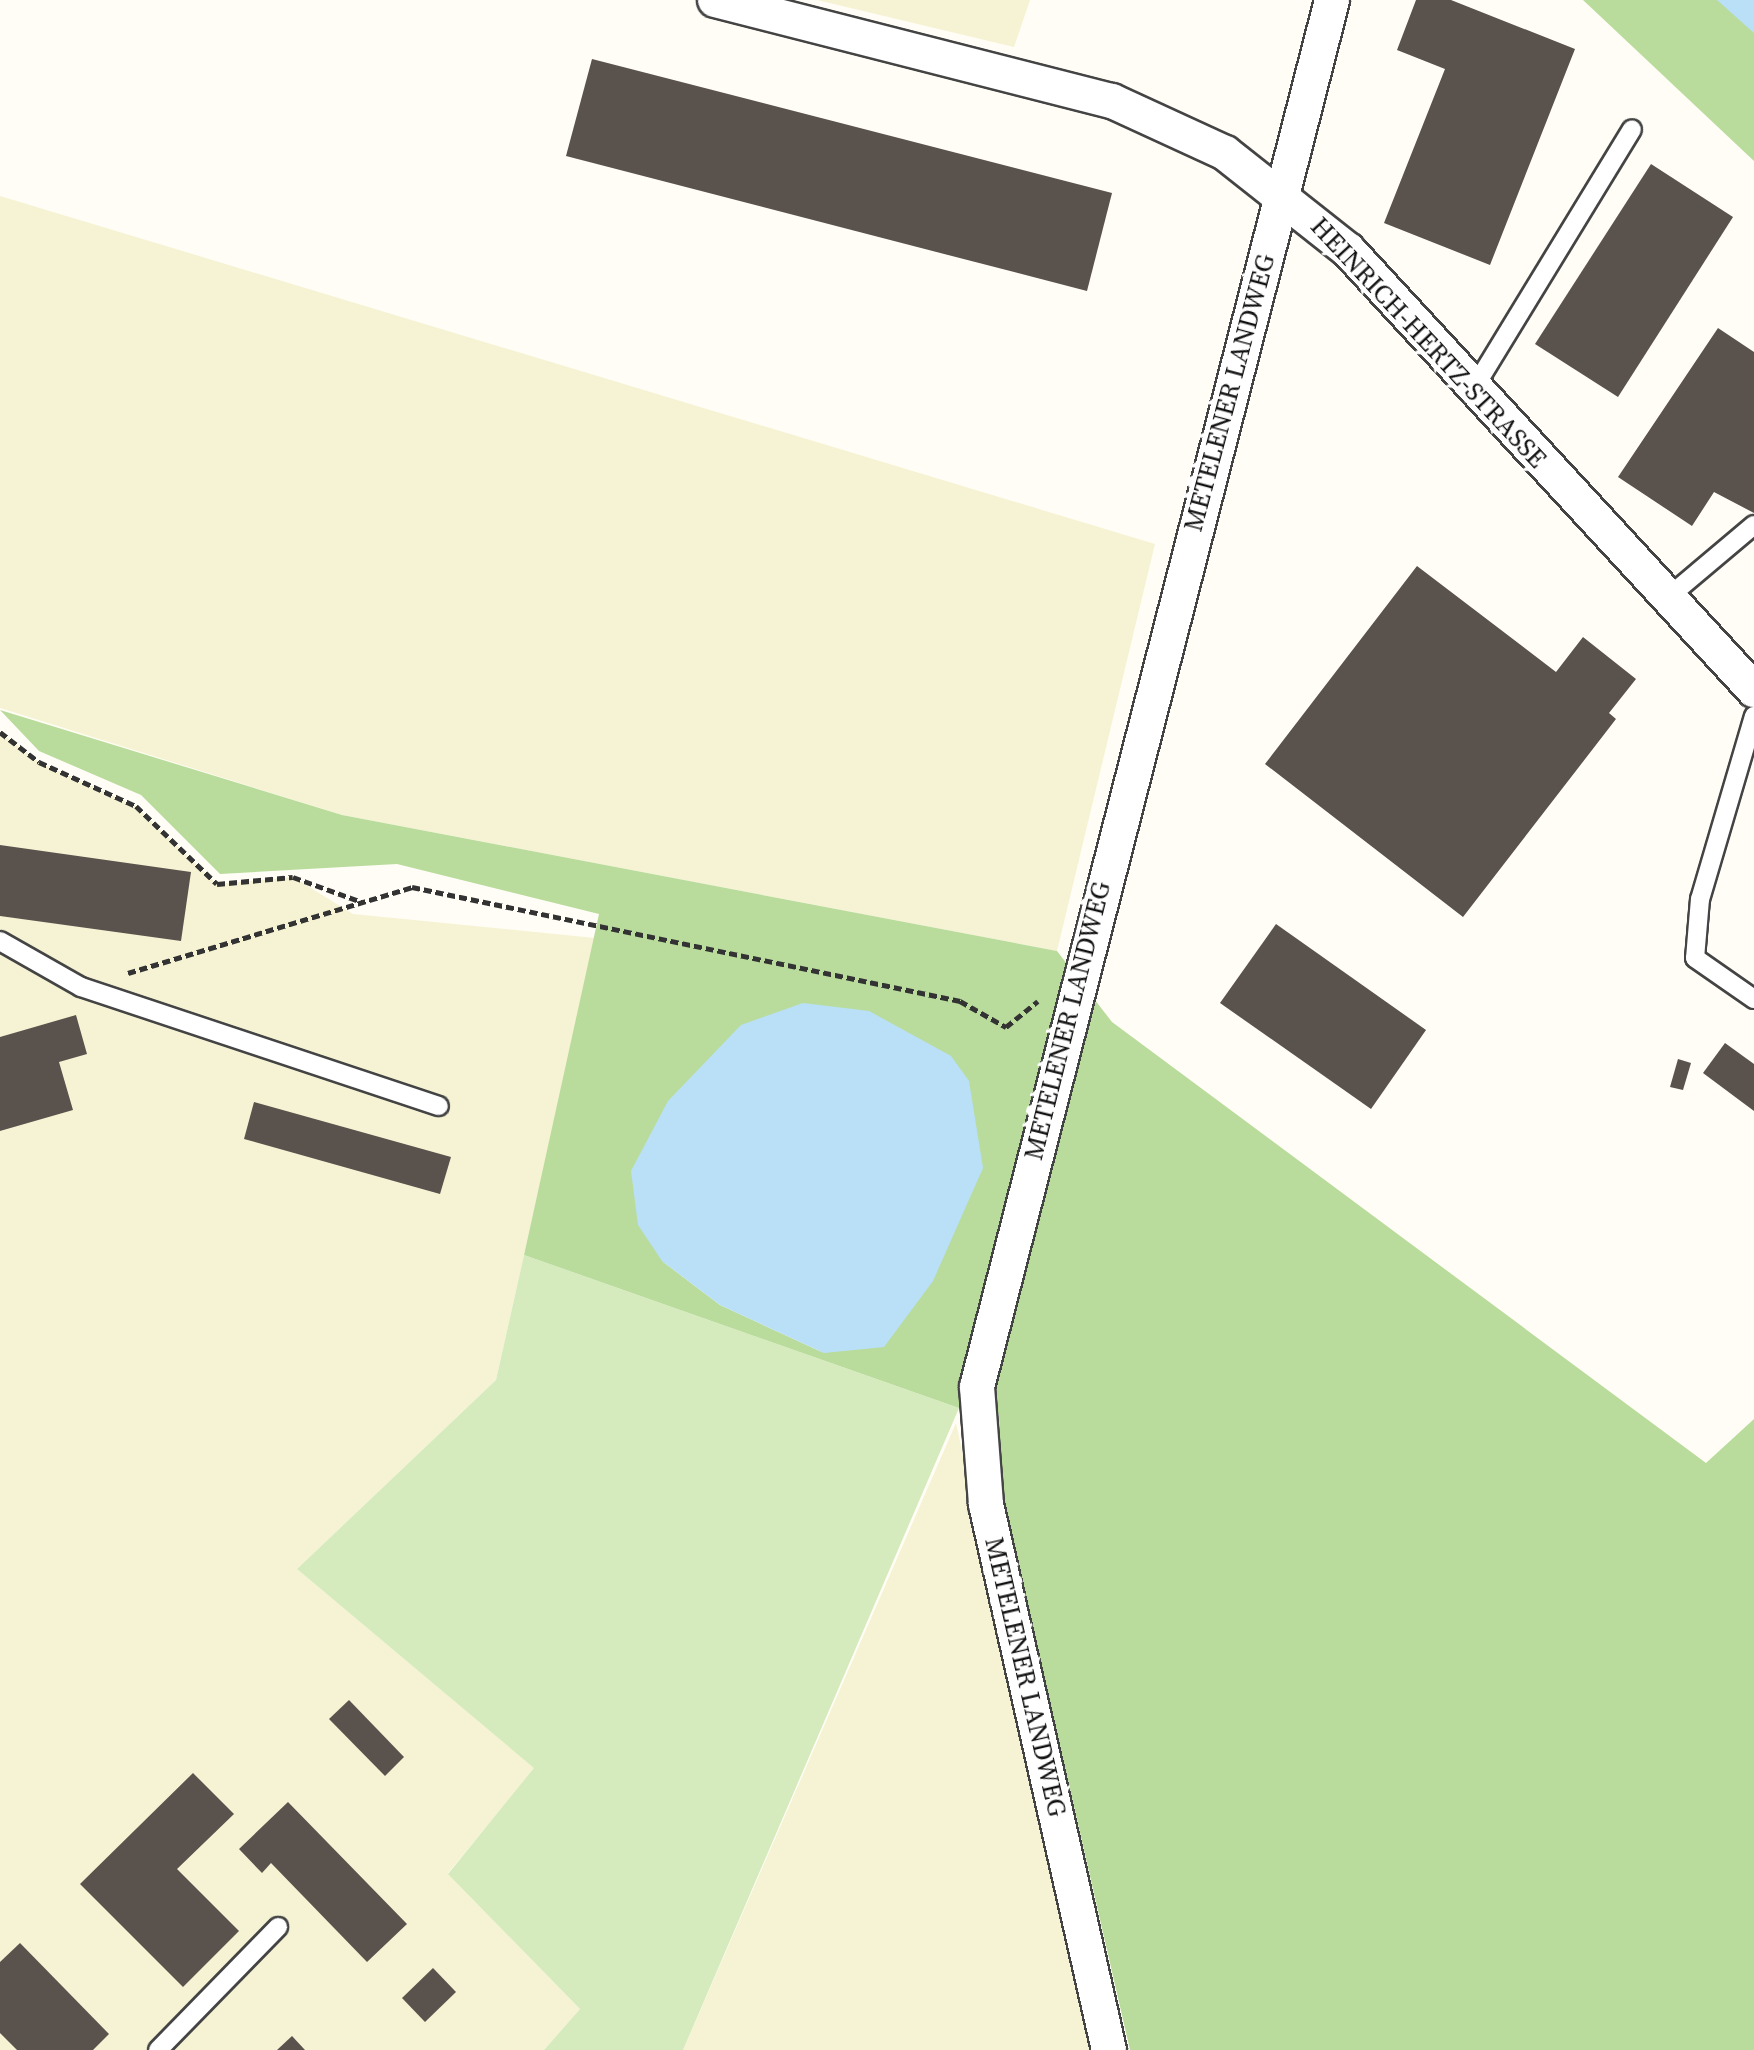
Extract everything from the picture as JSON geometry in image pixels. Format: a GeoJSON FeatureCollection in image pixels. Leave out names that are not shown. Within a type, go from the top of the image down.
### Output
{"type":"FeatureCollection","features":[{"type":"Feature","properties":{"kind":"street","name":"HEINRICH-HERTZ-STRASSE"},"geometry":{"type":"LineString","coordinates":[[715,0],[1112,101],[1225,153],[1283,193],[1348,250],[1666,599],[1754,690]]}},
{"type":"Feature","properties":{"kind":"street","name":"METELENER LANDWEG"},"geometry":{"type":"LineString","coordinates":[[1109,2050],[986,1504],[977,1387],[1080,968],[1332,0]]}},
{"type":"Feature","properties":{"kind":"lane"},"geometry":{"type":"LineString","coordinates":[[1474,388],[1632,129]]}},
{"type":"Feature","properties":{"kind":"lane"},"geometry":{"type":"LineString","coordinates":[[1666,599],[1754,525]]}},
{"type":"Feature","properties":{"kind":"lane"},"geometry":{"type":"LineString","coordinates":[[1754,716],[1700,899],[1695,958],[1754,999]]}},
{"type":"Feature","properties":{"kind":"lane"},"geometry":{"type":"LineString","coordinates":[[0,941],[81,987],[439,1106]]}},
{"type":"Feature","properties":{"kind":"lane"},"geometry":{"type":"LineString","coordinates":[[158,2050],[278,1927]]}},
{"type":"Feature","properties":{"kind":"path"},"geometry":{"type":"LineString","coordinates":[[0,732],[39,762],[136,806],[217,884],[293,877],[362,902]]}},
{"type":"Feature","properties":{"kind":"path"},"geometry":{"type":"LineString","coordinates":[[81,987],[412,887],[960,1001],[1006,1027],[1080,968]]}},
{"type":"Feature","properties":{"kind":"shaded area"},"geometry":{"type":"Polygon","coordinates":[[[817,0],[1030,0],[1014,47],[817,0]]]}},
{"type":"Feature","properties":{"kind":"shaded area"},"geometry":{"type":"Polygon","coordinates":[[[0,196],[1155,544],[1057,951],[342,815],[0,708],[0,196]]]}},
{"type":"Feature","properties":{"kind":"shaded area"},"geometry":{"type":"Polygon","coordinates":[[[0,732],[39,762],[136,806],[217,884],[293,877],[353,914],[595,938],[496,1380],[297,1569],[535,1768],[448,1873],[580,2009],[544,2050],[0,2050],[0,732]]]}},
{"type":"Feature","properties":{"kind":"shaded area"},"geometry":{"type":"Polygon","coordinates":[[[956,1423],[1093,2050],[683,2050],[956,1423]]]}},
{"type":"Feature","properties":{"kind":"green space"},"geometry":{"type":"Polygon","coordinates":[[[1583,0],[1754,0],[1754,161],[1583,0]]]}},
{"type":"Feature","properties":{"kind":"green space"},"geometry":{"type":"Polygon","coordinates":[[[0,710],[342,815],[1057,951],[1112,1022],[1706,1463],[1754,1419],[1754,2050],[1130,2050],[1001,1489],[999,1414],[959,1408],[524,1255],[599,914],[397,864],[220,874],[141,795],[39,751],[0,710]],[[662,1261],[720,1305],[824,1353],[662,1261]]]}},
{"type":"Feature","properties":{"kind":"green space"},"geometry":{"type":"Polygon","coordinates":[[[524,1255],[959,1408],[683,2050],[544,2050],[580,2009],[448,1874],[534,1768],[297,1569],[496,1380],[524,1255]]]}},
{"type":"Feature","properties":{"kind":"water"},"geometry":{"type":"Polygon","coordinates":[[[1717,0],[1754,0],[1754,33],[1717,0]]]}},
{"type":"Feature","properties":{"kind":"water"},"geometry":{"type":"Polygon","coordinates":[[[803,1003],[869,1011],[951,1056],[969,1081],[983,1168],[933,1281],[884,1347],[824,1353],[720,1305],[662,1261],[638,1225],[631,1171],[668,1101],[741,1025],[803,1003]]]}},
{"type":"Feature","properties":{"kind":"building"},"geometry":{"type":"Polygon","coordinates":[[[1416,0],[1451,0],[1575,49],[1490,265],[1384,223],[1445,69],[1397,50],[1416,0]]]}},
{"type":"Feature","properties":{"kind":"building"},"geometry":{"type":"Polygon","coordinates":[[[592,59],[1112,193],[1087,291],[566,156],[592,59]]]}},
{"type":"Feature","properties":{"kind":"building"},"geometry":{"type":"Polygon","coordinates":[[[1651,164],[1733,217],[1618,397],[1535,344],[1651,164]]]}},
{"type":"Feature","properties":{"kind":"building"},"geometry":{"type":"Polygon","coordinates":[[[1718,328],[1754,352],[1754,513],[1714,492],[1692,526],[1618,477],[1718,328]]]}},
{"type":"Feature","properties":{"kind":"building"},"geometry":{"type":"Polygon","coordinates":[[[1417,566],[1556,672],[1583,637],[1636,679],[1609,713],[1616,719],[1463,917],[1265,764],[1417,566]]]}},
{"type":"Feature","properties":{"kind":"building"},"geometry":{"type":"Polygon","coordinates":[[[0,845],[191,872],[181,941],[0,916],[0,845]]]}},
{"type":"Feature","properties":{"kind":"building"},"geometry":{"type":"Polygon","coordinates":[[[1276,924],[1426,1030],[1371,1109],[1220,1003],[1276,924]]]}},
{"type":"Feature","properties":{"kind":"building"},"geometry":{"type":"Polygon","coordinates":[[[76,1015],[87,1054],[59,1062],[73,1110],[0,1131],[0,1037],[76,1015]]]}},
{"type":"Feature","properties":{"kind":"building"},"geometry":{"type":"Polygon","coordinates":[[[1725,1043],[1754,1064],[1754,1111],[1703,1073],[1725,1043]]]}},
{"type":"Feature","properties":{"kind":"building"},"geometry":{"type":"Polygon","coordinates":[[[1678,1059],[1691,1063],[1683,1090],[1670,1087],[1678,1059]]]}},
{"type":"Feature","properties":{"kind":"building"},"geometry":{"type":"Polygon","coordinates":[[[254,1102],[451,1157],[440,1194],[244,1139],[254,1102]]]}},
{"type":"Feature","properties":{"kind":"building"},"geometry":{"type":"Polygon","coordinates":[[[349,1700],[404,1757],[385,1776],[329,1719],[349,1700]]]}},
{"type":"Feature","properties":{"kind":"building"},"geometry":{"type":"Polygon","coordinates":[[[193,1773],[234,1814],[177,1869],[239,1931],[183,1987],[80,1884],[193,1773]]]}},
{"type":"Feature","properties":{"kind":"building"},"geometry":{"type":"Polygon","coordinates":[[[288,1802],[407,1924],[367,1962],[271,1863],[262,1873],[239,1849],[288,1802]]]}},
{"type":"Feature","properties":{"kind":"building"},"geometry":{"type":"Polygon","coordinates":[[[20,1943],[109,2034],[93,2050],[17,2050],[0,2033],[0,1962],[20,1943]]]}},
{"type":"Feature","properties":{"kind":"building"},"geometry":{"type":"Polygon","coordinates":[[[433,1968],[456,1992],[425,2022],[402,1998],[433,1968]]]}},
{"type":"Feature","properties":{"kind":"building"},"geometry":{"type":"Polygon","coordinates":[[[292,2036],[305,2050],[277,2050],[292,2036]]]}}]}
